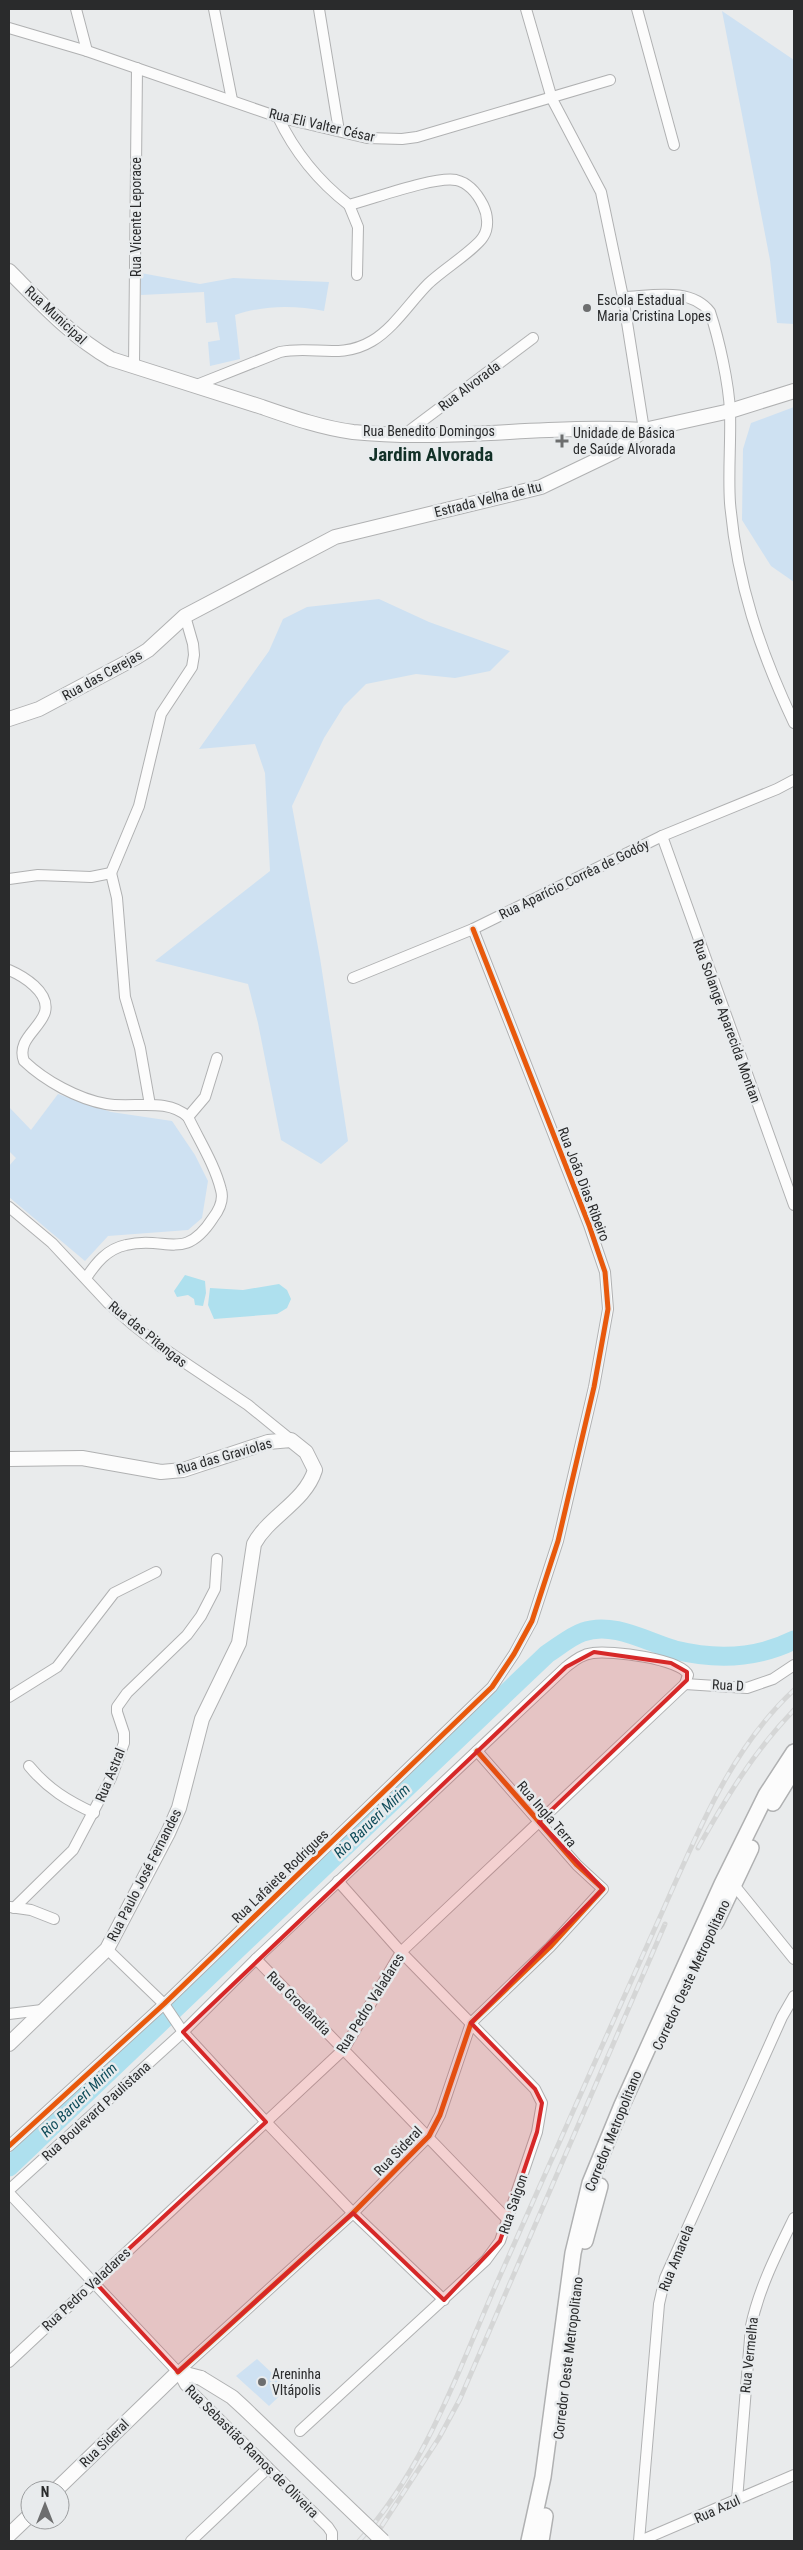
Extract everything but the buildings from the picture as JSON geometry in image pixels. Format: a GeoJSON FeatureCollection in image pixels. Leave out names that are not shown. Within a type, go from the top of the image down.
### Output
{"type":"FeatureCollection","features":[{"type":"Feature","properties":{"kind":"main road","name":"Rua Municipal"},"geometry":{"type":"LineString","coordinates":[[9,271],[60,323],[87,345],[111,359],[134,366]]}},
{"type":"Feature","properties":{"kind":"main road","name":"Rua Benedito Domingos"},"geometry":{"type":"LineString","coordinates":[[134,366],[311,423],[352,432],[405,434],[598,427],[644,430]]}},
{"type":"Feature","properties":{"kind":"main road","name":"Estrada Velha de Itu"},"geometry":{"type":"LineString","coordinates":[[185,616],[335,537],[541,487],[614,452],[644,430],[730,411],[794,391]]}},
{"type":"Feature","properties":{"kind":"main road","name":"Rua das Cerejas"},"geometry":{"type":"LineString","coordinates":[[9,718],[39,709],[135,658],[148,650],[185,616]]}},
{"type":"Feature","properties":{"kind":"main road","name":"Rua das Graviolas"},"geometry":{"type":"LineString","coordinates":[[9,1459],[82,1458],[161,1472],[183,1470],[268,1442],[291,1440]]}},
{"type":"Feature","properties":{"kind":"main road","name":"Rua Paulo José Fernandes"},"geometry":{"type":"LineString","coordinates":[[9,2044],[107,1949],[179,1808],[202,1719],[239,1643],[254,1544],[260,1533],[290,1506],[312,1477],[315,1470],[312,1461],[291,1440]]}},
{"type":"Feature","properties":{"kind":"main road","name":"Corredor Metropolitano"},"geometry":{"type":"LineString","coordinates":[[530,2541],[548,2442],[573,2253],[590,2183],[622,2105],[722,1884],[766,1795],[794,1752]]}},
{"type":"Feature","properties":{"kind":"main road","name":"Corredor Oeste Metropolitano"},"geometry":{"type":"LineString","coordinates":[[541,2541],[560,2427],[576,2286],[599,2188],[614,2142],[765,1818],[794,1769]]}},
{"type":"Feature","properties":{"kind":"main road"},"geometry":{"type":"LineString","coordinates":[[178,2372],[201,2378],[232,2397],[383,2541]]}},
{"type":"Feature","properties":{"kind":"main road","name":"Rua Sideral"},"geometry":{"type":"LineString","coordinates":[[66,2480],[178,2372]]}},
{"type":"Feature","properties":{"kind":"main road"},"geometry":{"type":"LineString","coordinates":[[9,2536],[20,2525]]}},
{"type":"Feature","properties":{"kind":"street"},"geometry":{"type":"LineString","coordinates":[[76,9],[87,51]]}},
{"type":"Feature","properties":{"kind":"street"},"geometry":{"type":"LineString","coordinates":[[214,9],[232,100]]}},
{"type":"Feature","properties":{"kind":"street"},"geometry":{"type":"LineString","coordinates":[[319,9],[339,131]]}},
{"type":"Feature","properties":{"kind":"street"},"geometry":{"type":"LineString","coordinates":[[526,9],[552,99],[601,192],[623,297],[644,430]]}},
{"type":"Feature","properties":{"kind":"street"},"geometry":{"type":"LineString","coordinates":[[637,9],[674,145]]}},
{"type":"Feature","properties":{"kind":"street","name":"Rua Eli Valter César"},"geometry":{"type":"LineString","coordinates":[[9,28],[87,51],[278,117],[367,138],[402,139],[452,128],[610,80]]}},
{"type":"Feature","properties":{"kind":"street","name":"Rua Vicente Leporace"},"geometry":{"type":"LineString","coordinates":[[134,366],[137,68]]}},
{"type":"Feature","properties":{"kind":"street"},"geometry":{"type":"LineString","coordinates":[[278,117],[299,156],[335,195],[349,206],[358,227],[357,275]]}},
{"type":"Feature","properties":{"kind":"street"},"geometry":{"type":"LineString","coordinates":[[194,386],[280,352],[290,350],[341,352],[373,340],[442,271],[476,246],[486,231],[487,218],[482,202],[466,184],[455,180],[425,184],[349,206]]}},
{"type":"Feature","properties":{"kind":"street"},"geometry":{"type":"LineString","coordinates":[[623,297],[691,297],[703,302],[710,312],[715,326],[730,411],[730,502],[736,556],[752,621],[771,674],[794,723]]}},
{"type":"Feature","properties":{"kind":"street","name":"Rua Alvorada"},"geometry":{"type":"LineString","coordinates":[[405,434],[533,338]]}},
{"type":"Feature","properties":{"kind":"street"},"geometry":{"type":"LineString","coordinates":[[150,1105],[140,1048],[125,997],[117,898],[111,873],[139,806],[161,714],[192,667],[193,644],[185,616]]}},
{"type":"Feature","properties":{"kind":"street","name":"Rua Aparício Corrêa de Godóy"},"geometry":{"type":"LineString","coordinates":[[353,978],[473,929],[662,836],[777,790],[794,780]]}},
{"type":"Feature","properties":{"kind":"street","name":"Rua Solange Aparecida Montan"},"geometry":{"type":"LineString","coordinates":[[662,836],[794,1206]]}},
{"type":"Feature","properties":{"kind":"street"},"geometry":{"type":"LineString","coordinates":[[9,879],[38,875],[91,877],[111,873]]}},
{"type":"Feature","properties":{"kind":"street","name":"Rua João Dias Ribeiro"},"geometry":{"type":"LineString","coordinates":[[473,929],[589,1225],[604,1272],[607,1292],[608,1309],[591,1396],[558,1541],[538,1601]]}},
{"type":"Feature","properties":{"kind":"street"},"geometry":{"type":"LineString","coordinates":[[9,970],[19,974],[34,985],[45,1004],[45,1012],[23,1048],[22,1055],[29,1065],[83,1098],[106,1104],[150,1105],[175,1108],[188,1117],[222,1192],[219,1210],[202,1235],[192,1242],[125,1245],[110,1252],[96,1262],[86,1278],[52,1243],[9,1207]]}},
{"type":"Feature","properties":{"kind":"street"},"geometry":{"type":"LineString","coordinates":[[188,1117],[205,1097],[217,1058]]}},
{"type":"Feature","properties":{"kind":"street","name":"Rua das Pitangas"},"geometry":{"type":"LineString","coordinates":[[86,1278],[108,1303],[160,1346],[228,1391],[291,1440]]}},
{"type":"Feature","properties":{"kind":"street","name":"Rua Astral"},"geometry":{"type":"LineString","coordinates":[[11,1907],[73,1850],[111,1778],[124,1743],[124,1733],[117,1712],[117,1706],[127,1693],[186,1635],[202,1616],[215,1589],[217,1559]]}},
{"type":"Feature","properties":{"kind":"street"},"geometry":{"type":"LineString","coordinates":[[9,1697],[38,1681],[57,1667],[114,1594],[156,1572]]}},
{"type":"Feature","properties":{"kind":"street","name":"Rua Lafaiete Rodrigues"},"geometry":{"type":"LineString","coordinates":[[9,2146],[166,2007],[492,1687],[528,1630],[538,1601]]}},
{"type":"Feature","properties":{"kind":"street"},"geometry":{"type":"LineString","coordinates":[[181,2029],[566,1667],[579,1657],[594,1652],[611,1653],[671,1663],[687,1672],[685,1684]]}},
{"type":"Feature","properties":{"kind":"street","name":"Rua D"},"geometry":{"type":"LineString","coordinates":[[685,1684],[747,1688],[773,1680],[794,1665]]}},
{"type":"Feature","properties":{"kind":"street","name":"Rua Pedro Valadares"},"geometry":{"type":"LineString","coordinates":[[9,2362],[344,2048],[401,1952],[685,1684]]}},
{"type":"Feature","properties":{"kind":"street","name":"Rua Ingla Terra"},"geometry":{"type":"LineString","coordinates":[[477,1751],[577,1865],[603,1889]]}},
{"type":"Feature","properties":{"kind":"street"},"geometry":{"type":"LineString","coordinates":[[29,1766],[44,1783],[63,1798],[94,1813]]}},
{"type":"Feature","properties":{"kind":"street"},"geometry":{"type":"LineString","coordinates":[[338,1881],[401,1952],[471,2023]]}},
{"type":"Feature","properties":{"kind":"street"},"geometry":{"type":"LineString","coordinates":[[734,1885],[794,1958]]}},
{"type":"Feature","properties":{"kind":"street","name":"Rua Sideral"},"geometry":{"type":"LineString","coordinates":[[178,2372],[353,2213],[429,2136],[435,2128],[471,2023],[550,1947],[603,1889]]}},
{"type":"Feature","properties":{"kind":"street","name":"Rua Astral"},"geometry":{"type":"LineString","coordinates":[[11,1907],[31,1910],[54,1919]]}},
{"type":"Feature","properties":{"kind":"street"},"geometry":{"type":"LineString","coordinates":[[107,1949],[166,2007],[181,2029],[353,2213],[444,2300]]}},
{"type":"Feature","properties":{"kind":"street","name":"Rua Groelândia"},"geometry":{"type":"LineString","coordinates":[[256,1959],[429,2136],[508,2220]]}},
{"type":"Feature","properties":{"kind":"street","name":"Rua Amarela"},"geometry":{"type":"LineString","coordinates":[[640,2541],[659,2304],[665,2278],[782,2017],[794,1996]]}},
{"type":"Feature","properties":{"kind":"street"},"geometry":{"type":"LineString","coordinates":[[9,2014],[42,2010]]}},
{"type":"Feature","properties":{"kind":"street","name":"Rua Saigon"},"geometry":{"type":"LineString","coordinates":[[300,2431],[444,2300],[486,2260],[500,2241],[537,2132],[542,2103],[535,2089],[471,2023]]}},
{"type":"Feature","properties":{"kind":"street","name":"Rua Boulevard Paulistana"},"geometry":{"type":"LineString","coordinates":[[9,2192],[181,2029]]}},
{"type":"Feature","properties":{"kind":"street","name":"Rua Sebastião Ramos de Oliveira"},"geometry":{"type":"LineString","coordinates":[[9,2192],[178,2372],[185,2385],[268,2468],[332,2537]]}},
{"type":"Feature","properties":{"kind":"street","name":"Rua Vermelha"},"geometry":{"type":"LineString","coordinates":[[737,2500],[748,2348],[754,2307],[794,2218]]}},
{"type":"Feature","properties":{"kind":"street"},"geometry":{"type":"LineString","coordinates":[[191,2541],[268,2468]]}},
{"type":"Feature","properties":{"kind":"street","name":"Rua Azul"},"geometry":{"type":"LineString","coordinates":[[640,2541],[794,2475]]}},
{"type":"Feature","properties":{"kind":"highlighted area"},"geometry":{"type":"Polygon","coordinates":[[[594,1652],[671,1663],[687,1672],[687,1680],[539,1822],[603,1889],[471,2023],[535,2089],[542,2103],[537,2132],[500,2241],[444,2300],[353,2213],[178,2372],[94,2281],[266,2122],[183,2032],[566,1667],[594,1652]]]}},
{"type":"Feature","properties":{"kind":"shaded area"},"geometry":{"type":"Polygon","coordinates":[[[722,11],[794,60],[794,324],[777,323],[770,260],[722,11]]]}},
{"type":"Feature","properties":{"kind":"shaded area"},"geometry":{"type":"Polygon","coordinates":[[[141,273],[200,284],[233,278],[329,282],[324,311],[280,307],[257,309],[235,315],[240,359],[210,366],[208,342],[220,340],[217,322],[206,323],[204,292],[141,295],[141,273]]]}},
{"type":"Feature","properties":{"kind":"shaded area"},"geometry":{"type":"Polygon","coordinates":[[[794,407],[794,582],[771,566],[742,520],[743,449],[751,423],[794,407]]]}},
{"type":"Feature","properties":{"kind":"shaded area"},"geometry":{"type":"Polygon","coordinates":[[[379,599],[429,622],[510,651],[490,671],[455,678],[416,674],[366,684],[344,706],[324,738],[292,806],[320,958],[348,1141],[321,1164],[281,1140],[258,1023],[248,984],[155,961],[270,871],[265,773],[255,744],[199,749],[269,651],[283,619],[307,607],[379,599]]]}},
{"type":"Feature","properties":{"kind":"shaded area"},"geometry":{"type":"Polygon","coordinates":[[[58,1094],[111,1112],[172,1121],[195,1155],[208,1181],[202,1218],[188,1230],[108,1236],[85,1261],[9,1197],[9,1166],[16,1158],[9,1151],[9,1107],[31,1130],[58,1094]]]}},
{"type":"Feature","properties":{"kind":"shaded area"},"geometry":{"type":"Polygon","coordinates":[[[185,1275],[205,1281],[206,1293],[203,1306],[195,1305],[194,1299],[188,1295],[177,1297],[174,1291],[185,1275]]]}},
{"type":"Feature","properties":{"kind":"shaded area"},"geometry":{"type":"Polygon","coordinates":[[[279,1284],[287,1290],[291,1299],[287,1308],[277,1314],[214,1319],[208,1305],[210,1288],[243,1290],[279,1284]]]}},
{"type":"Feature","properties":{"kind":"shaded area","name":"Areninha VItápolis"},"geometry":{"type":"Polygon","coordinates":[[[257,2359],[288,2388],[269,2406],[236,2376],[257,2359]]]}},
{"type":"Feature","properties":{"kind":"waterway","name":"Rio Barueri Mirim"},"geometry":{"type":"LineString","coordinates":[[9,2167],[547,1654],[574,1636],[594,1629],[606,1629],[630,1634],[675,1650],[721,1656],[736,1656],[765,1651],[794,1640]]}},
{"type":"Feature","properties":{"kind":"railway"},"geometry":{"type":"LineString","coordinates":[[359,2541],[402,2484],[437,2420],[703,1821],[734,1764],[752,1738],[794,1690]]}},
{"type":"Feature","properties":{"kind":"railway"},"geometry":{"type":"LineString","coordinates":[[698,1848],[753,1758],[794,1710]]}},
{"type":"Feature","properties":{"kind":"railway"},"geometry":{"type":"LineString","coordinates":[[372,2541],[439,2438],[460,2399],[665,1924]]}},
{"type":"Feature","properties":{"kind":"cycle path"},"geometry":{"type":"LineString","coordinates":[[9,2146],[164,2004],[492,1687],[514,1654],[532,1621],[558,1541],[594,1387],[608,1309],[605,1272],[589,1225],[473,929]]}},
{"type":"Feature","properties":{"kind":"cycle path"},"geometry":{"type":"LineString","coordinates":[[178,2372],[353,2213],[429,2136],[440,2115],[471,2023],[550,1947],[603,1889],[577,1865],[477,1751]]}},
{"type":"Feature","properties":{"kind":"place","name":"Escola Estadual Maria Cristina Lopes"},"geometry":{"type":"Point","coordinates":[587,308]}},
{"type":"Feature","properties":{"kind":"place","name":"Unidade de Básica de Saúde Alvorada"},"geometry":{"type":"Point","coordinates":[562,441]}},
{"type":"Feature","properties":{"kind":"place","name":"Areninha VItápolis"},"geometry":{"type":"Point","coordinates":[262,2382]}},
{"type":"Feature","properties":{"kind":"district","name":"Jardim Alvorada"},"geometry":{"type":"Point","coordinates":[431,454]}}]}
